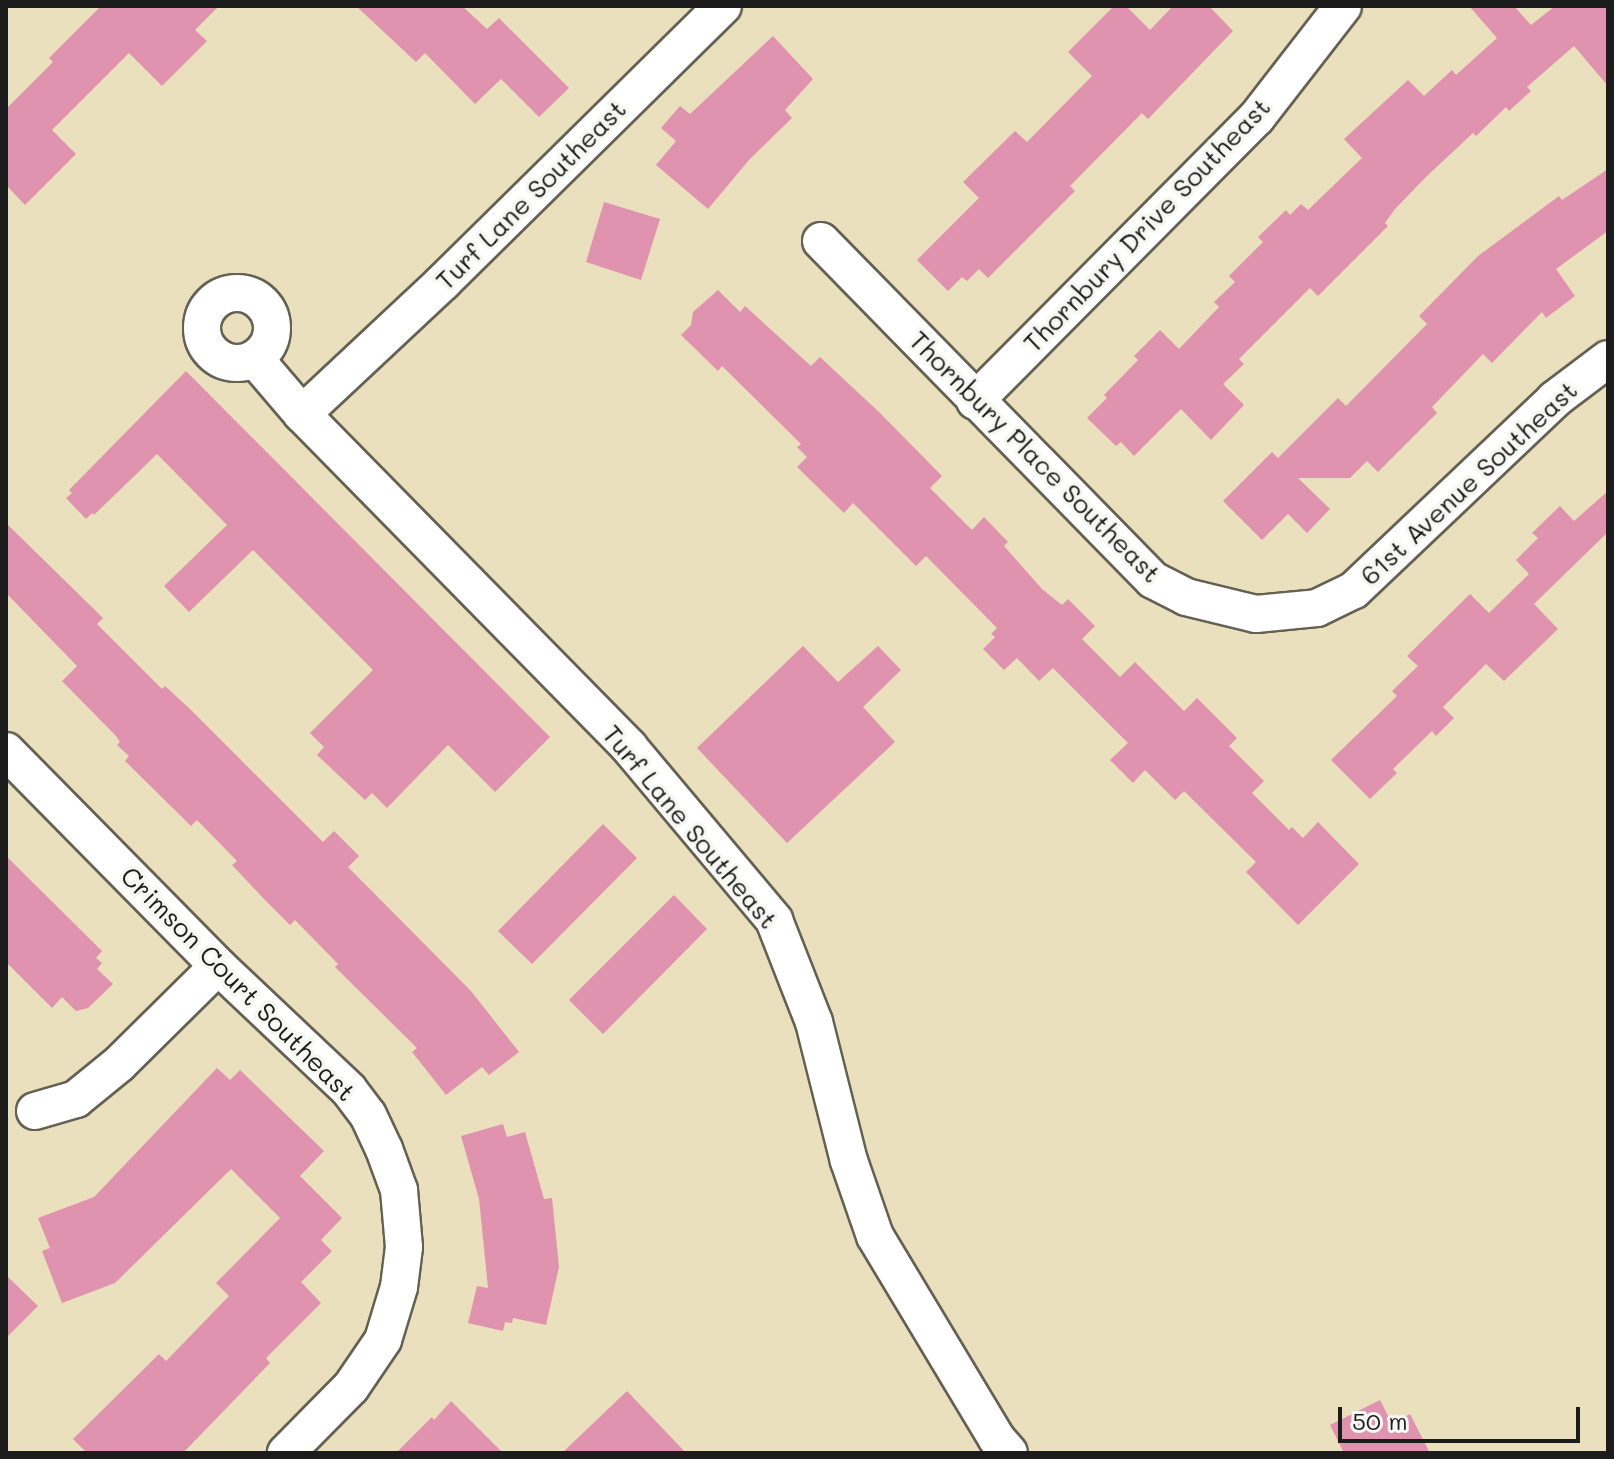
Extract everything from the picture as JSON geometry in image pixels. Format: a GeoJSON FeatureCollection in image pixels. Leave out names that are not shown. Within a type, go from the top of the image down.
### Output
{"type":"FeatureCollection","features":[{"type":"Feature","properties":{"kind":"street","name":"Turf Lane Southeast"},"geometry":{"type":"LineString","coordinates":[[302,414],[443,282],[723,6]]}},
{"type":"Feature","properties":{"kind":"street","name":"Thornbury Drive Southeast"},"geometry":{"type":"LineString","coordinates":[[975,401],[1257,117],[1343,6]]}},
{"type":"Feature","properties":{"kind":"street","name":"Thornbury Place Southeast"},"geometry":{"type":"LineString","coordinates":[[821,241],[1153,580],[1186,597],[1256,614],[1281,613]]}},
{"type":"Feature","properties":{"kind":"street","name":"Turf Lane Southeast"},"geometry":{"type":"LineString","coordinates":[[255,359],[302,414],[629,747],[774,920],[814,1022],[849,1161],[875,1236],[997,1439],[1009,1453]]}},
{"type":"Feature","properties":{"kind":"street","name":"61st Avenue Southeast"},"geometry":{"type":"LineString","coordinates":[[1281,613],[1317,608],[1354,590],[1544,409],[1608,359]]}},
{"type":"Feature","properties":{"kind":"street","name":"Crimson Court Southeast"},"geometry":{"type":"LineString","coordinates":[[6,751],[218,966],[349,1090],[368,1115],[399,1190],[404,1247],[399,1287],[383,1340],[351,1387],[286,1453]]}},
{"type":"Feature","properties":{"kind":"street"},"geometry":{"type":"LineString","coordinates":[[35,1111],[76,1099],[119,1064],[218,966]]}},
{"type":"Feature","properties":{"kind":"building"},"geometry":{"type":"Polygon","coordinates":[[[101,6],[219,6],[195,30],[207,41],[162,86],[129,53],[52,130],[76,154],[25,205],[6,185],[6,109],[53,62],[49,58],[101,6]]]}},
{"type":"Feature","properties":{"kind":"building"},"geometry":{"type":"Polygon","coordinates":[[[356,6],[462,6],[487,29],[499,18],[569,88],[539,117],[501,79],[475,104],[425,53],[416,62],[356,6]]]}},
{"type":"Feature","properties":{"kind":"building"},"geometry":{"type":"Polygon","coordinates":[[[1114,6],[1126,6],[1150,30],[1173,6],[1209,6],[1233,31],[1148,119],[1142,113],[1070,186],[1075,191],[988,278],[979,269],[967,281],[962,277],[948,291],[917,260],[979,198],[963,182],[1015,131],[1027,142],[1092,76],[1068,52],[1114,6]]]}},
{"type":"Feature","properties":{"kind":"building"},"geometry":{"type":"Polygon","coordinates":[[[1469,6],[1514,6],[1531,25],[1555,6],[1608,6],[1608,86],[1574,46],[1527,87],[1531,91],[1509,111],[1506,107],[1476,136],[1473,133],[1427,176],[1395,209],[1385,223],[1388,226],[1318,296],[1310,288],[1239,359],[1244,364],[1223,384],[1244,405],[1211,440],[1181,409],[1134,456],[1121,442],[1116,446],[1087,418],[1107,398],[1104,395],[1138,360],[1134,356],[1160,330],[1179,349],[1219,307],[1214,302],[1235,282],[1229,276],[1263,242],[1258,237],[1286,210],[1290,215],[1301,204],[1308,210],[1362,158],[1344,139],[1408,80],[1424,96],[1452,70],[1456,75],[1497,38],[1469,6]]]}},
{"type":"Feature","properties":{"kind":"building"},"geometry":{"type":"Polygon","coordinates":[[[773,36],[813,79],[785,110],[792,118],[749,160],[708,209],[656,165],[676,141],[661,128],[680,106],[690,114],[773,36]]]}},
{"type":"Feature","properties":{"kind":"building"},"geometry":{"type":"Polygon","coordinates":[[[1608,169],[1608,231],[1556,269],[1575,296],[1546,318],[1542,312],[1492,363],[1483,354],[1432,407],[1437,413],[1378,472],[1367,461],[1350,478],[1298,478],[1330,509],[1307,533],[1288,514],[1262,540],[1223,501],[1272,452],[1278,458],[1338,398],[1346,406],[1427,324],[1419,316],[1478,256],[1559,196],[1562,200],[1608,169]]]}},
{"type":"Feature","properties":{"kind":"building"},"geometry":{"type":"Polygon","coordinates":[[[604,202],[660,219],[641,280],[586,262],[604,202]]]}},
{"type":"Feature","properties":{"kind":"building"},"geometry":{"type":"Polygon","coordinates":[[[718,290],[740,312],[745,306],[811,366],[820,357],[880,413],[942,476],[930,488],[972,530],[984,517],[1008,542],[1004,546],[1042,589],[1062,605],[1068,599],[1095,626],[1082,639],[1120,677],[1135,662],[1184,711],[1197,698],[1237,738],[1229,746],[1264,781],[1252,793],[1289,830],[1292,827],[1303,838],[1318,822],[1359,864],[1298,925],[1246,872],[1256,862],[1184,791],[1175,800],[1145,770],[1133,783],[1110,760],[1128,743],[1053,668],[1039,681],[1017,658],[1004,670],[983,649],[995,637],[991,634],[997,628],[926,556],[916,566],[853,503],[844,513],[797,467],[807,457],[797,447],[801,444],[722,366],[718,371],[681,335],[691,325],[693,312],[718,290]]]}},
{"type":"Feature","properties":{"kind":"building"},"geometry":{"type":"Polygon","coordinates":[[[186,371],[550,737],[495,792],[448,745],[387,808],[372,793],[365,800],[317,755],[324,747],[310,733],[373,670],[253,550],[189,612],[164,586],[227,525],[157,454],[94,515],[92,513],[86,519],[66,498],[72,493],[69,490],[186,371]]]}},
{"type":"Feature","properties":{"kind":"building"},"geometry":{"type":"Polygon","coordinates":[[[1608,491],[1608,532],[1534,604],[1558,629],[1504,681],[1486,664],[1443,707],[1454,718],[1436,736],[1432,731],[1393,769],[1397,773],[1370,799],[1331,760],[1397,696],[1392,691],[1418,666],[1407,656],[1470,594],[1489,613],[1529,574],[1516,560],[1538,538],[1532,533],[1560,506],[1574,521],[1608,491]]]}},
{"type":"Feature","properties":{"kind":"building"},"geometry":{"type":"Polygon","coordinates":[[[6,523],[103,618],[97,624],[162,689],[165,686],[190,709],[323,842],[334,831],[359,856],[348,867],[471,991],[519,1052],[489,1075],[482,1067],[446,1095],[412,1052],[417,1048],[335,967],[338,964],[295,920],[290,925],[265,900],[232,865],[237,861],[197,820],[191,826],[125,761],[129,756],[117,745],[120,742],[116,736],[62,681],[77,666],[6,593],[6,523]]]}},
{"type":"Feature","properties":{"kind":"building"},"geometry":{"type":"Polygon","coordinates":[[[803,646],[838,682],[878,646],[901,670],[863,707],[895,742],[787,843],[697,748],[803,646]]]}},
{"type":"Feature","properties":{"kind":"building"},"geometry":{"type":"Polygon","coordinates":[[[603,824],[637,858],[532,964],[498,931],[603,824]]]}},
{"type":"Feature","properties":{"kind":"building"},"geometry":{"type":"Polygon","coordinates":[[[6,856],[102,951],[96,958],[102,963],[97,969],[113,984],[88,1008],[76,1011],[62,997],[52,1008],[6,962],[6,856]]]}},
{"type":"Feature","properties":{"kind":"building"},"geometry":{"type":"Polygon","coordinates":[[[674,895],[707,929],[603,1034],[569,1000],[674,895]]]}},
{"type":"Feature","properties":{"kind":"building"},"geometry":{"type":"Polygon","coordinates":[[[217,1068],[230,1080],[240,1070],[324,1151],[300,1176],[342,1218],[321,1240],[332,1251],[301,1282],[321,1303],[266,1358],[270,1363],[183,1453],[87,1453],[73,1439],[159,1354],[166,1361],[229,1296],[216,1283],[280,1218],[231,1169],[115,1283],[62,1303],[42,1251],[50,1248],[38,1218],[94,1197],[217,1068]]]}},
{"type":"Feature","properties":{"kind":"building"},"geometry":{"type":"Polygon","coordinates":[[[503,1124],[507,1137],[525,1132],[544,1199],[552,1198],[559,1267],[546,1325],[513,1318],[512,1323],[505,1322],[503,1331],[468,1323],[477,1286],[488,1288],[479,1199],[461,1136],[503,1124]]]}},
{"type":"Feature","properties":{"kind":"building"},"geometry":{"type":"Polygon","coordinates":[[[6,1275],[38,1306],[6,1338],[6,1275]]]}},
{"type":"Feature","properties":{"kind":"building"},"geometry":{"type":"Polygon","coordinates":[[[627,1391],[686,1453],[562,1453],[627,1391]]]}},
{"type":"Feature","properties":{"kind":"building"},"geometry":{"type":"Polygon","coordinates":[[[1380,1400],[1392,1424],[1410,1414],[1430,1453],[1344,1453],[1330,1425],[1380,1400]]]}},
{"type":"Feature","properties":{"kind":"building"},"geometry":{"type":"Polygon","coordinates":[[[451,1401],[503,1453],[396,1453],[432,1417],[434,1420],[451,1401]]]}}]}
